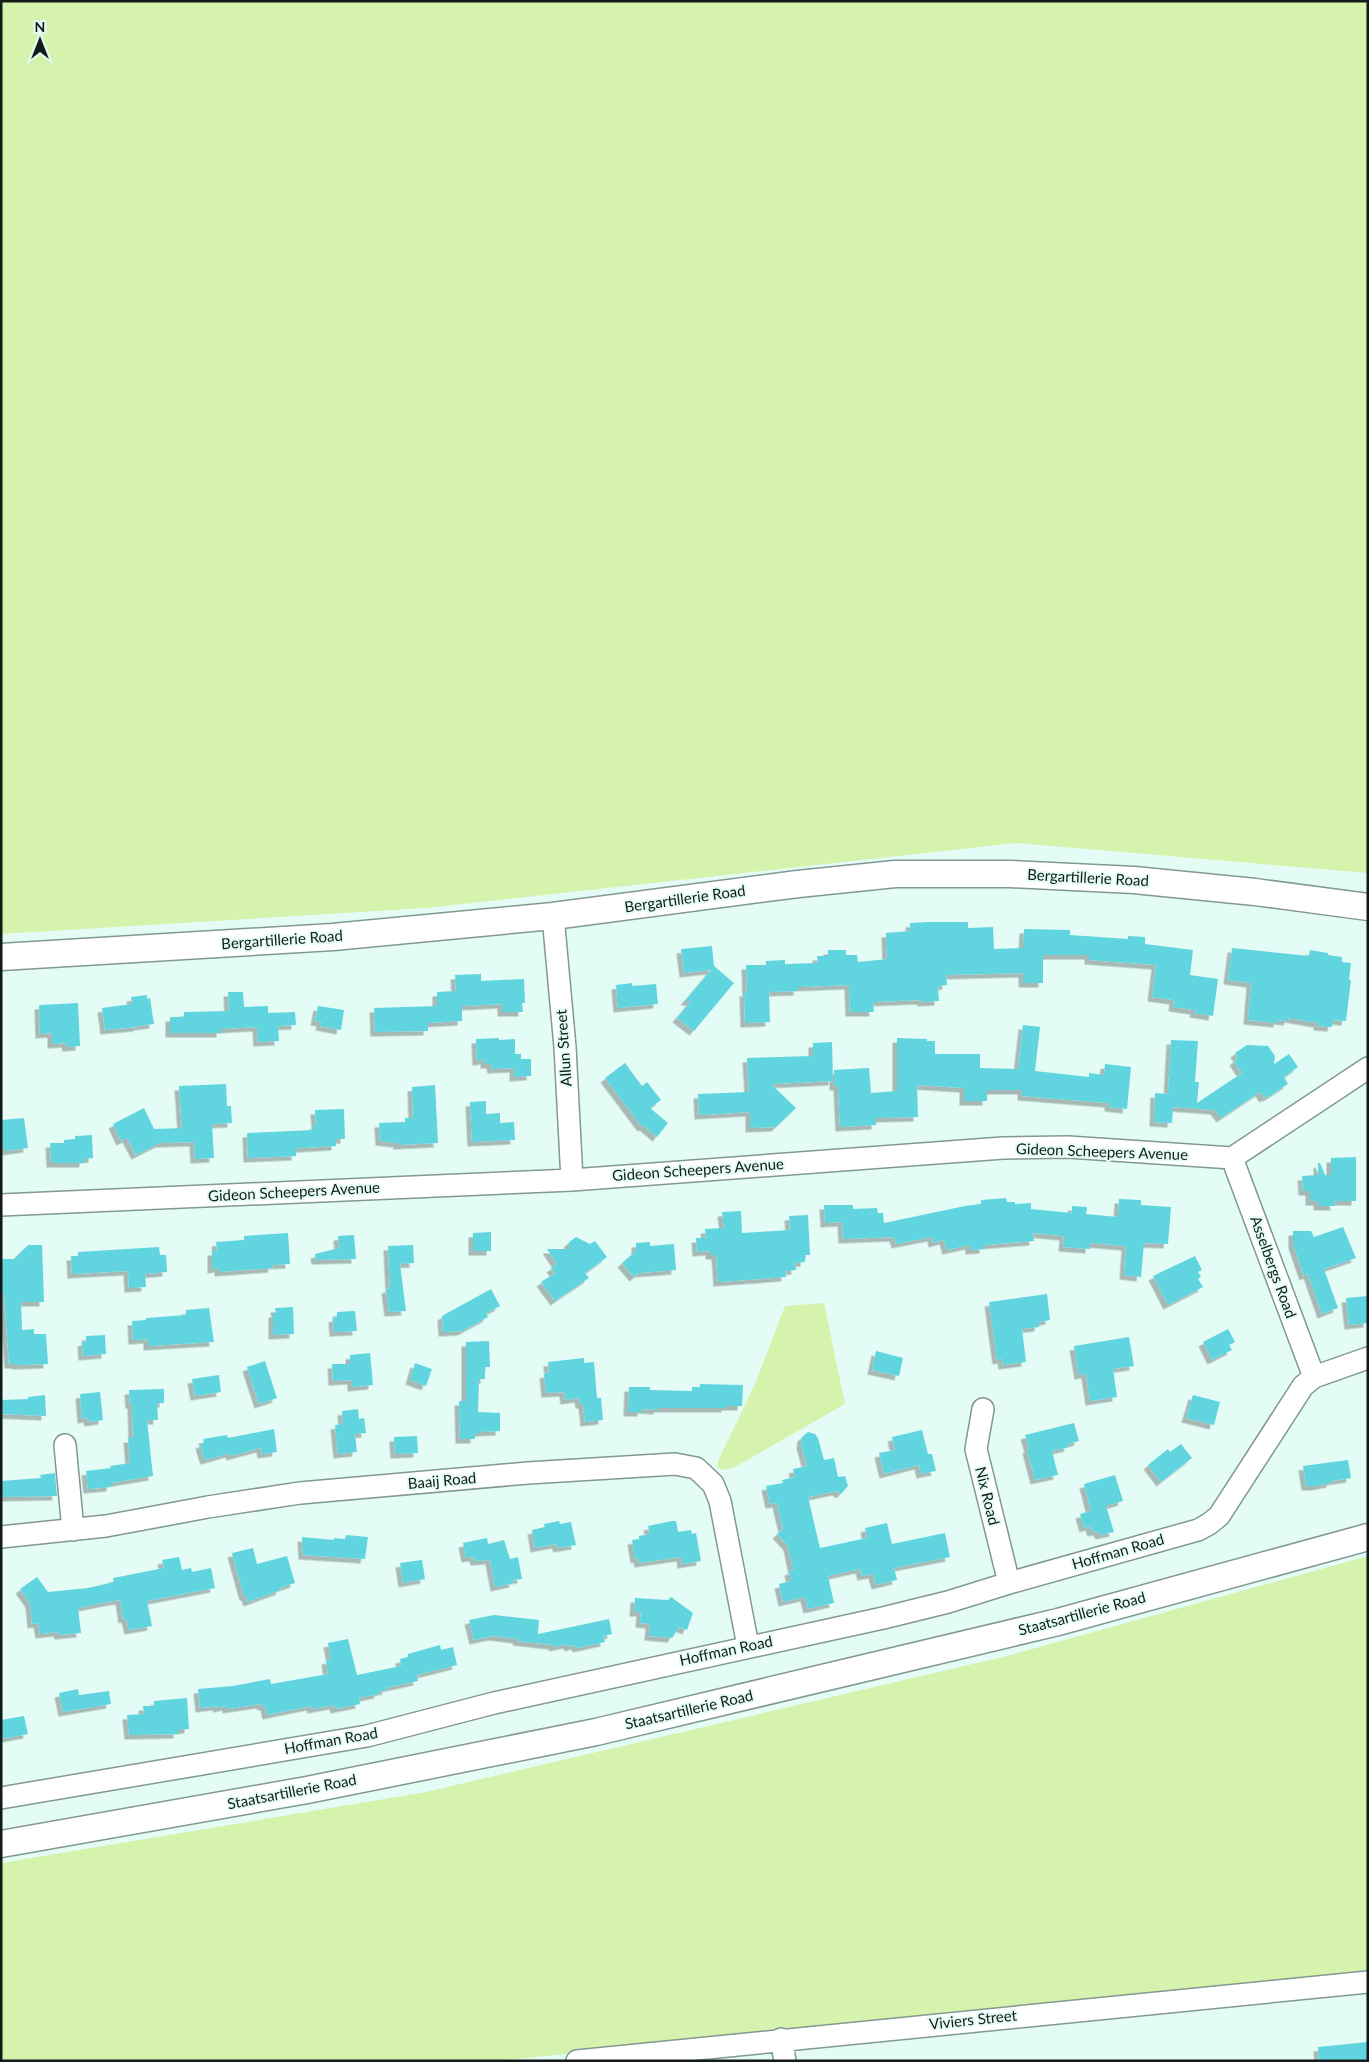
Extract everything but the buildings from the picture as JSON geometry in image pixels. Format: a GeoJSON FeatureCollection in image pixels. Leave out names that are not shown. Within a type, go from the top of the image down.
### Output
{"type":"FeatureCollection","features":[{"type":"Feature","properties":{"kind":"street","name":"Bergartillerie Road"},"geometry":{"type":"LineString","coordinates":[[1,957],[332,937],[554,916],[798,884],[895,874],[1010,874],[1134,880],[1368,907]]}},
{"type":"Feature","properties":{"kind":"street","name":"Allun Street"},"geometry":{"type":"LineString","coordinates":[[554,916],[565,1047],[572,1180]]}},
{"type":"Feature","properties":{"kind":"street"},"geometry":{"type":"LineString","coordinates":[[1232,1158],[1368,1068]]}},
{"type":"Feature","properties":{"kind":"street","name":"Gideon Scheepers Avenue"},"geometry":{"type":"LineString","coordinates":[[1,1205],[572,1180],[1003,1148],[1068,1147],[1232,1158]]}},
{"type":"Feature","properties":{"kind":"street","name":"Asselbergs Road"},"geometry":{"type":"LineString","coordinates":[[1232,1158],[1314,1377]]}},
{"type":"Feature","properties":{"kind":"street","name":"Hoffman Road"},"geometry":{"type":"LineString","coordinates":[[1,1798],[367,1736],[494,1703],[883,1618],[948,1602],[1009,1582],[1198,1530],[1219,1516],[1303,1386],[1314,1377],[1368,1358]]}},
{"type":"Feature","properties":{"kind":"street","name":"Nix Road"},"geometry":{"type":"LineString","coordinates":[[983,1410],[976,1449],[1009,1582]]}},
{"type":"Feature","properties":{"kind":"street"},"geometry":{"type":"LineString","coordinates":[[65,1445],[73,1530]]}},
{"type":"Feature","properties":{"kind":"street","name":"Baaij Road"},"geometry":{"type":"LineString","coordinates":[[1,1537],[106,1526],[208,1507],[300,1493],[528,1473],[676,1464],[696,1468],[713,1484],[720,1501],[748,1646]]}},
{"type":"Feature","properties":{"kind":"street","name":"Staatsartillerie Road"},"geometry":{"type":"LineString","coordinates":[[1,1844],[307,1790],[596,1732],[1058,1622],[1368,1537]]}},
{"type":"Feature","properties":{"kind":"street","name":"Viviers Street"},"geometry":{"type":"LineString","coordinates":[[577,2061],[781,2039],[1368,1982]]}},
{"type":"Feature","properties":{"kind":"street"},"geometry":{"type":"LineString","coordinates":[[781,2039],[785,2061]]}},
{"type":"Feature","properties":{"kind":"green space"},"geometry":{"type":"Polygon","coordinates":[[[1,1],[1368,1],[1368,873],[1016,843],[426,908],[1,934],[1,1]]]}},
{"type":"Feature","properties":{"kind":"green space"},"geometry":{"type":"Polygon","coordinates":[[[824,1303],[845,1404],[735,1467],[724,1470],[718,1468],[718,1461],[755,1384],[785,1306],[824,1303]]]}},
{"type":"Feature","properties":{"kind":"green space"},"geometry":{"type":"Polygon","coordinates":[[[1368,1556],[1368,1974],[495,2061],[1,2061],[1,1863],[426,1792],[1007,1656],[1368,1556]]]}}]}
